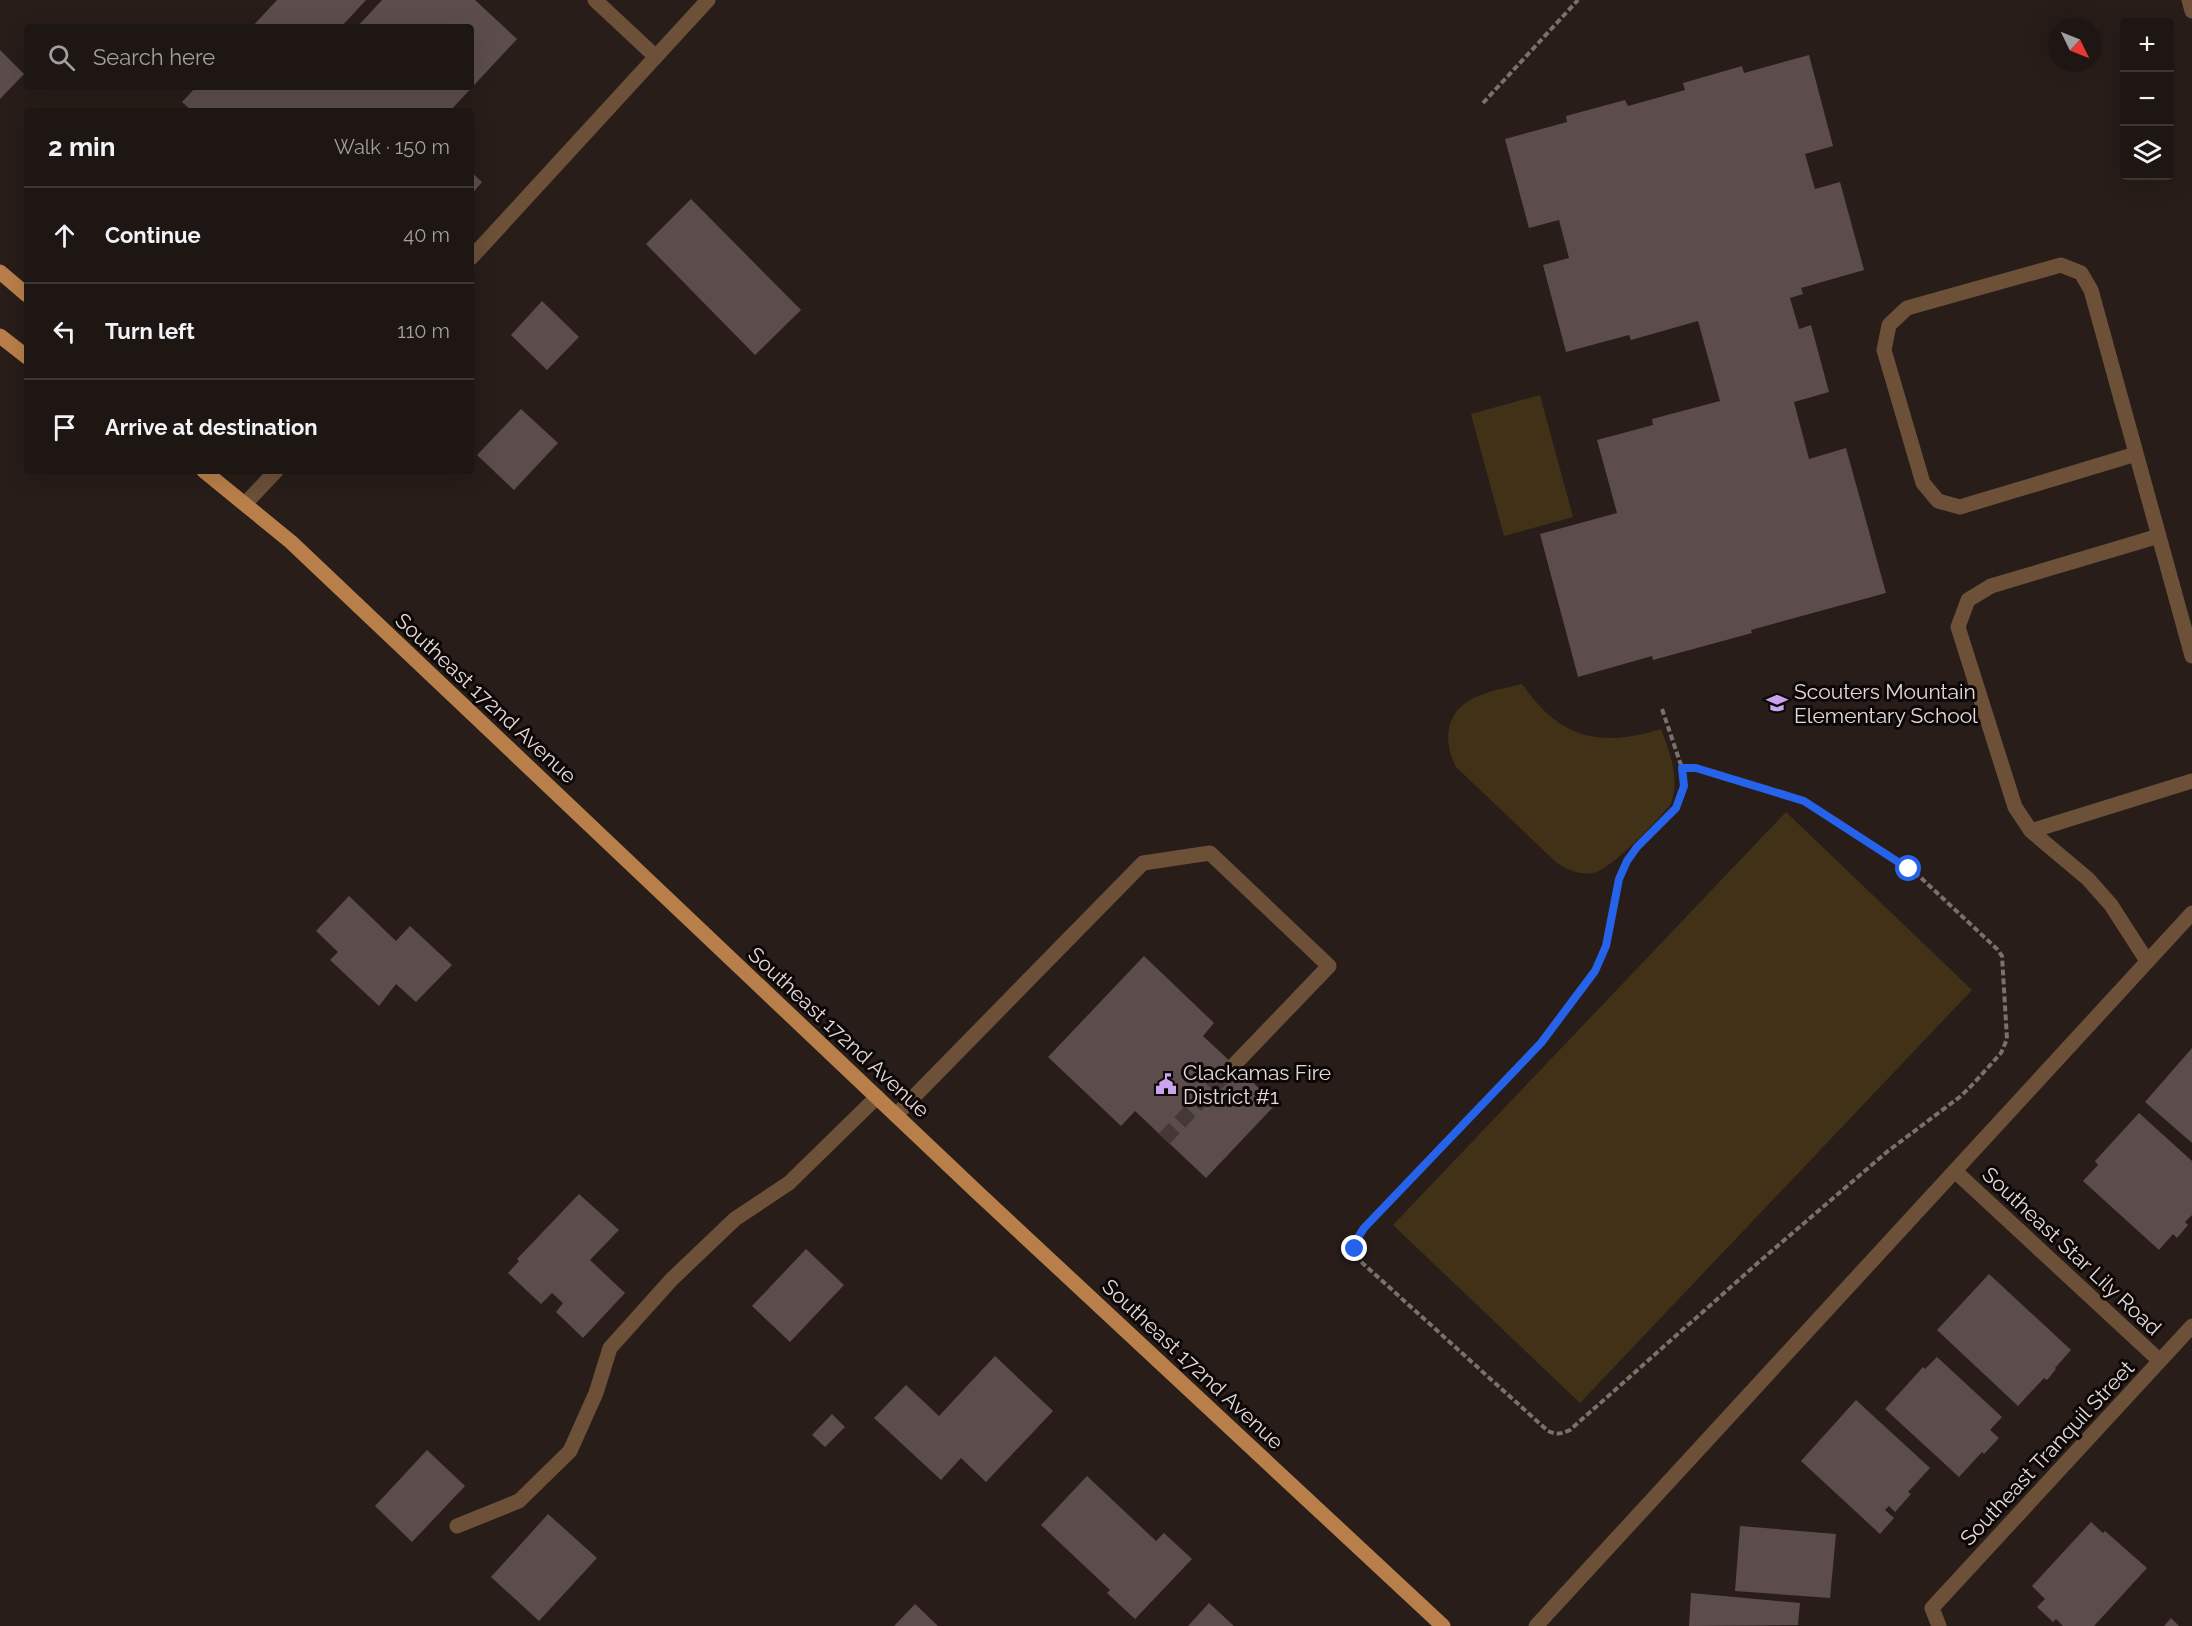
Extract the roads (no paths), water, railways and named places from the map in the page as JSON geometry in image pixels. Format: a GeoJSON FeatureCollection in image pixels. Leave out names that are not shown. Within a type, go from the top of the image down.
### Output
{"type":"FeatureCollection","features":[{"type":"Feature","properties":{"kind":"main road"},"geometry":{"type":"LineString","coordinates":[[0,272],[24,293]]}},
{"type":"Feature","properties":{"kind":"main road"},"geometry":{"type":"LineString","coordinates":[[0,336],[24,355]]}},
{"type":"Feature","properties":{"kind":"main road","name":"Southeast 172nd Avenue"},"geometry":{"type":"LineString","coordinates":[[208,474],[291,542],[896,1115],[1443,1626]]}},
{"type":"Feature","properties":{"kind":"street"},"geometry":{"type":"LineString","coordinates":[[595,0],[656,57]]}},
{"type":"Feature","properties":{"kind":"street"},"geometry":{"type":"LineString","coordinates":[[474,255],[708,0]]}},
{"type":"Feature","properties":{"kind":"street"},"geometry":{"type":"LineString","coordinates":[[2189,0],[2192,11]]}},
{"type":"Feature","properties":{"kind":"street"},"geometry":{"type":"LineString","coordinates":[[2136,454],[1959,507],[1938,501],[1923,483],[1884,350],[1889,325],[1907,308],[2061,265],[2081,273],[2091,290],[2192,656]]}},
{"type":"Feature","properties":{"kind":"street"},"geometry":{"type":"LineString","coordinates":[[245,504],[273,474]]}},
{"type":"Feature","properties":{"kind":"street"},"geometry":{"type":"LineString","coordinates":[[2147,962],[2111,905],[2088,879],[2031,831],[2015,807],[1958,627],[1968,600],[1991,586],[2159,536]]}},
{"type":"Feature","properties":{"kind":"street"},"geometry":{"type":"LineString","coordinates":[[2031,831],[2192,781]]}},
{"type":"Feature","properties":{"kind":"street"},"geometry":{"type":"LineString","coordinates":[[896,1115],[1143,863],[1210,853],[1329,966],[1234,1065]]}},
{"type":"Feature","properties":{"kind":"street"},"geometry":{"type":"LineString","coordinates":[[1536,1626],[2192,913]]}},
{"type":"Feature","properties":{"kind":"street"},"geometry":{"type":"LineString","coordinates":[[457,1526],[519,1500],[570,1451],[596,1394],[610,1348],[672,1279],[735,1219],[789,1183],[877,1097]]}},
{"type":"Feature","properties":{"kind":"street","name":"Southeast Star Lily Road"},"geometry":{"type":"LineString","coordinates":[[1956,1172],[2160,1361]]}},
{"type":"Feature","properties":{"kind":"street","name":"Southeast Tranquil Street"},"geometry":{"type":"LineString","coordinates":[[1939,1626],[1932,1608],[2192,1326]]}},
{"type":"Feature","properties":{"kind":"tunnel"},"geometry":{"type":"LineString","coordinates":[[1164,1139],[1234,1065]]}},
{"type":"Feature","properties":{"kind":"place","name":"Scouters Mountain Elementary School"},"geometry":{"type":"Point","coordinates":[1777,703]}},
{"type":"Feature","properties":{"kind":"place","name":"Clackamas Fire District #1"},"geometry":{"type":"Point","coordinates":[1166,1084]}}]}
